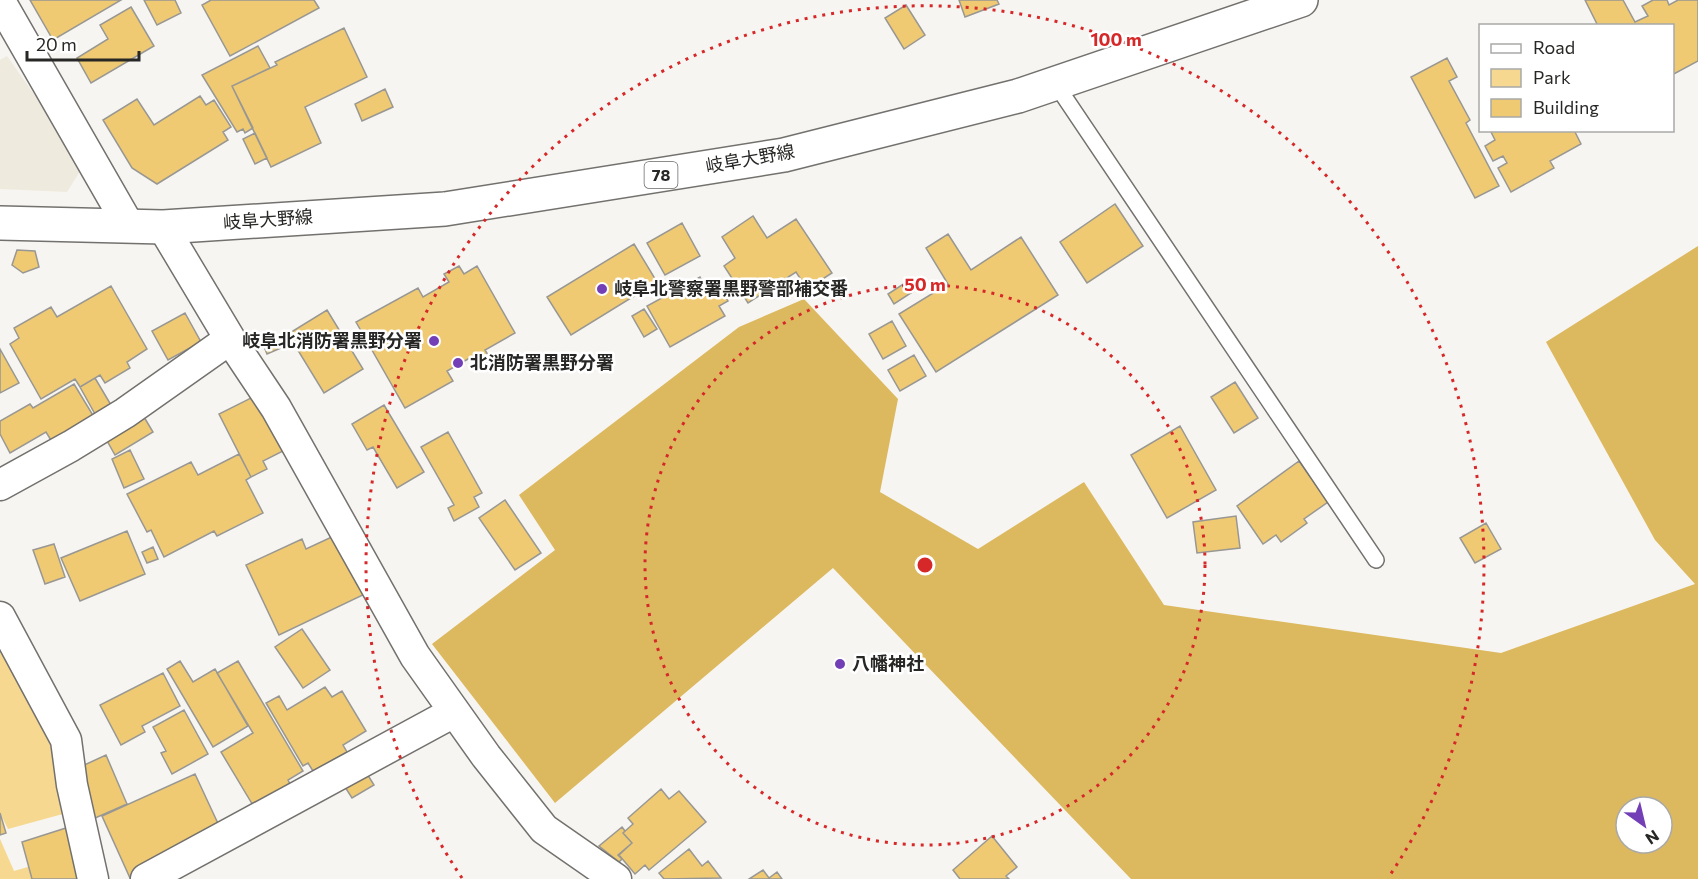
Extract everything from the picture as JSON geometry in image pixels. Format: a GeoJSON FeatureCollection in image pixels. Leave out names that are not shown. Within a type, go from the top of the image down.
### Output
{"type":"FeatureCollection","features":[{"type":"Feature","properties":{"kind":"main road","name":"岐阜大野線"},"geometry":{"type":"LineString","coordinates":[[0,223],[163,227],[445,209],[775,156],[1018,96],[1301,0]]}},
{"type":"Feature","properties":{"kind":"street"},"geometry":{"type":"LineString","coordinates":[[0,1],[129,226]]}},
{"type":"Feature","properties":{"kind":"street"},"geometry":{"type":"LineString","coordinates":[[163,227],[230,339],[276,408],[415,656],[486,756],[544,829],[616,879]]}},
{"type":"Feature","properties":{"kind":"street"},"geometry":{"type":"LineString","coordinates":[[0,485],[125,413],[230,339]]}},
{"type":"Feature","properties":{"kind":"street"},"geometry":{"type":"LineString","coordinates":[[0,618],[66,740],[72,785],[93,879]]}},
{"type":"Feature","properties":{"kind":"street"},"geometry":{"type":"LineString","coordinates":[[146,879],[454,712]]}},
{"type":"Feature","properties":{"kind":"lane"},"geometry":{"type":"LineString","coordinates":[[1055,84],[1376,560]]}},
{"type":"Feature","properties":{"kind":"shaded area"},"geometry":{"type":"Polygon","coordinates":[[[7,56],[84,165],[67,192],[0,189],[0,60],[7,56]]]}},
{"type":"Feature","properties":{"kind":"shaded area"},"geometry":{"type":"Polygon","coordinates":[[[1698,246],[1698,879],[1131,879],[833,568],[555,803],[432,644],[555,550],[519,495],[739,327],[804,299],[898,399],[880,492],[978,549],[1084,482],[1164,605],[1501,653],[1695,584],[1655,540],[1546,342],[1698,246]]]}},
{"type":"Feature","properties":{"kind":"green space"},"geometry":{"type":"Polygon","coordinates":[[[0,645],[46,731],[70,812],[8,829],[0,813],[0,645]]]}},
{"type":"Feature","properties":{"kind":"green space"},"geometry":{"type":"Polygon","coordinates":[[[0,839],[14,871],[38,864],[45,879],[0,879],[0,839]]]}},
{"type":"Feature","properties":{"kind":"building"},"geometry":{"type":"Polygon","coordinates":[[[30,0],[121,0],[53,40],[30,0]]]}},
{"type":"Feature","properties":{"kind":"building"},"geometry":{"type":"Polygon","coordinates":[[[144,0],[175,0],[181,13],[157,25],[144,0]]]}},
{"type":"Feature","properties":{"kind":"building"},"geometry":{"type":"Polygon","coordinates":[[[211,0],[314,0],[319,8],[230,56],[202,5],[211,0]]]}},
{"type":"Feature","properties":{"kind":"building"},"geometry":{"type":"Polygon","coordinates":[[[959,0],[997,0],[999,4],[965,17],[959,0]]]}},
{"type":"Feature","properties":{"kind":"building"},"geometry":{"type":"Polygon","coordinates":[[[1585,0],[1623,0],[1635,22],[1648,16],[1642,6],[1653,0],[1667,0],[1669,5],[1678,0],[1698,0],[1698,61],[1674,74],[1674,24],[1597,24],[1585,0]]]}},
{"type":"Feature","properties":{"kind":"building"},"geometry":{"type":"Polygon","coordinates":[[[906,5],[925,35],[904,49],[885,18],[906,5]]]}},
{"type":"Feature","properties":{"kind":"building"},"geometry":{"type":"Polygon","coordinates":[[[131,7],[154,46],[91,83],[77,58],[108,39],[100,25],[131,7]]]}},
{"type":"Feature","properties":{"kind":"building"},"geometry":{"type":"Polygon","coordinates":[[[344,28],[367,77],[305,107],[321,143],[271,167],[232,86],[277,65],[275,62],[344,28]]]}},
{"type":"Feature","properties":{"kind":"building"},"geometry":{"type":"Polygon","coordinates":[[[258,46],[270,68],[232,86],[253,128],[245,133],[243,129],[237,132],[202,75],[258,46]]]}},
{"type":"Feature","properties":{"kind":"building"},"geometry":{"type":"Polygon","coordinates":[[[1447,58],[1457,77],[1449,81],[1470,120],[1466,123],[1499,186],[1475,198],[1411,77],[1447,58]]]}},
{"type":"Feature","properties":{"kind":"building"},"geometry":{"type":"Polygon","coordinates":[[[385,89],[393,107],[362,121],[355,104],[385,89]]]}},
{"type":"Feature","properties":{"kind":"building"},"geometry":{"type":"Polygon","coordinates":[[[200,96],[206,105],[214,100],[231,127],[223,132],[228,140],[157,184],[132,168],[103,120],[137,99],[154,125],[200,96]]]}},
{"type":"Feature","properties":{"kind":"building"},"geometry":{"type":"Polygon","coordinates":[[[1491,132],[1575,132],[1581,144],[1550,161],[1554,168],[1511,192],[1498,168],[1507,163],[1503,156],[1493,161],[1485,146],[1495,140],[1491,132]]]}},
{"type":"Feature","properties":{"kind":"building"},"geometry":{"type":"Polygon","coordinates":[[[255,133],[267,158],[255,164],[243,139],[255,133]]]}},
{"type":"Feature","properties":{"kind":"building"},"geometry":{"type":"Polygon","coordinates":[[[1115,204],[1143,246],[1087,283],[1060,242],[1115,204]]]}},
{"type":"Feature","properties":{"kind":"building"},"geometry":{"type":"Polygon","coordinates":[[[753,216],[767,238],[796,219],[832,273],[807,289],[796,272],[748,303],[724,266],[735,258],[722,237],[753,216]]]}},
{"type":"Feature","properties":{"kind":"building"},"geometry":{"type":"Polygon","coordinates":[[[682,223],[700,256],[665,275],[647,243],[682,223]]]}},
{"type":"Feature","properties":{"kind":"building"},"geometry":{"type":"Polygon","coordinates":[[[948,234],[971,270],[1021,237],[1058,295],[936,372],[899,314],[948,284],[926,248],[948,234]]]}},
{"type":"Feature","properties":{"kind":"building","name":"岐阜北警察署黒野警部補交番"},"geometry":{"type":"Polygon","coordinates":[[[634,244],[657,282],[571,335],[547,297],[634,244]]]}},
{"type":"Feature","properties":{"kind":"building"},"geometry":{"type":"Polygon","coordinates":[[[17,250],[35,251],[39,267],[23,273],[12,265],[17,250]]]}},
{"type":"Feature","properties":{"kind":"building","name":"岐阜北消防署黒野分署"},"geometry":{"type":"Polygon","coordinates":[[[459,266],[464,274],[477,266],[515,333],[485,350],[491,360],[481,364],[475,355],[447,371],[453,381],[405,408],[356,322],[418,288],[423,297],[449,282],[444,274],[459,266]]]}},
{"type":"Feature","properties":{"kind":"building"},"geometry":{"type":"Polygon","coordinates":[[[700,277],[709,294],[721,288],[728,301],[719,306],[725,316],[670,347],[647,306],[700,277]]]}},
{"type":"Feature","properties":{"kind":"building"},"geometry":{"type":"Polygon","coordinates":[[[908,281],[914,291],[894,304],[888,294],[908,281]]]}},
{"type":"Feature","properties":{"kind":"building"},"geometry":{"type":"Polygon","coordinates":[[[111,286],[147,349],[127,362],[130,368],[105,383],[100,375],[80,387],[75,379],[41,399],[10,344],[19,338],[14,328],[51,307],[57,317],[111,286]]]}},
{"type":"Feature","properties":{"kind":"building"},"geometry":{"type":"Polygon","coordinates":[[[644,309],[657,329],[644,337],[632,316],[644,309]]]}},
{"type":"Feature","properties":{"kind":"building"},"geometry":{"type":"Polygon","coordinates":[[[327,310],[363,369],[324,393],[288,334],[327,310]]]}},
{"type":"Feature","properties":{"kind":"building"},"geometry":{"type":"Polygon","coordinates":[[[185,313],[201,342],[168,360],[152,331],[185,313]]]}},
{"type":"Feature","properties":{"kind":"building"},"geometry":{"type":"Polygon","coordinates":[[[892,321],[906,346],[883,359],[869,334],[892,321]]]}},
{"type":"Feature","properties":{"kind":"building"},"geometry":{"type":"Polygon","coordinates":[[[285,333],[290,344],[267,354],[263,344],[285,333]]]}},
{"type":"Feature","properties":{"kind":"building"},"geometry":{"type":"Polygon","coordinates":[[[0,349],[19,383],[0,393],[0,349]]]}},
{"type":"Feature","properties":{"kind":"building"},"geometry":{"type":"Polygon","coordinates":[[[914,355],[926,376],[900,391],[888,370],[914,355]]]}},
{"type":"Feature","properties":{"kind":"building"},"geometry":{"type":"Polygon","coordinates":[[[95,378],[111,405],[95,414],[80,387],[95,378]]]}},
{"type":"Feature","properties":{"kind":"building"},"geometry":{"type":"Polygon","coordinates":[[[1235,382],[1258,418],[1234,433],[1211,397],[1235,382]]]}},
{"type":"Feature","properties":{"kind":"building"},"geometry":{"type":"Polygon","coordinates":[[[74,384],[94,417],[52,442],[46,432],[10,453],[0,434],[0,421],[30,404],[33,408],[74,384]]]}},
{"type":"Feature","properties":{"kind":"building"},"geometry":{"type":"Polygon","coordinates":[[[257,395],[285,450],[263,461],[267,469],[251,477],[219,414],[257,395]]]}},
{"type":"Feature","properties":{"kind":"building"},"geometry":{"type":"Polygon","coordinates":[[[384,405],[424,472],[397,488],[373,447],[367,450],[352,424],[384,405]]]}},
{"type":"Feature","properties":{"kind":"building"},"geometry":{"type":"Polygon","coordinates":[[[144,417],[153,432],[115,455],[106,439],[144,417]]]}},
{"type":"Feature","properties":{"kind":"building"},"geometry":{"type":"Polygon","coordinates":[[[1180,426],[1216,490],[1167,518],[1131,455],[1180,426]]]}},
{"type":"Feature","properties":{"kind":"building"},"geometry":{"type":"Polygon","coordinates":[[[448,432],[482,493],[474,497],[479,507],[454,521],[448,508],[454,505],[421,447],[448,432]]]}},
{"type":"Feature","properties":{"kind":"building"},"geometry":{"type":"Polygon","coordinates":[[[130,450],[144,479],[124,488],[112,459],[130,450]]]}},
{"type":"Feature","properties":{"kind":"building"},"geometry":{"type":"Polygon","coordinates":[[[239,454],[251,477],[246,480],[263,513],[217,536],[214,531],[164,557],[151,530],[147,532],[127,494],[191,462],[198,475],[239,454]]]}},
{"type":"Feature","properties":{"kind":"building"},"geometry":{"type":"Polygon","coordinates":[[[1299,461],[1328,502],[1304,519],[1307,523],[1281,542],[1276,535],[1263,544],[1237,506],[1299,461]]]}},
{"type":"Feature","properties":{"kind":"building"},"geometry":{"type":"Polygon","coordinates":[[[505,500],[541,553],[515,570],[479,518],[505,500]]]}},
{"type":"Feature","properties":{"kind":"building"},"geometry":{"type":"Polygon","coordinates":[[[1236,516],[1240,548],[1197,553],[1193,522],[1236,516]]]}},
{"type":"Feature","properties":{"kind":"building"},"geometry":{"type":"Polygon","coordinates":[[[1486,523],[1501,549],[1475,563],[1460,538],[1486,523]]]}},
{"type":"Feature","properties":{"kind":"building"},"geometry":{"type":"Polygon","coordinates":[[[127,531],[145,574],[80,601],[61,558],[127,531]]]}},
{"type":"Feature","properties":{"kind":"building"},"geometry":{"type":"Polygon","coordinates":[[[336,535],[365,594],[279,635],[246,565],[302,539],[306,549],[336,535]]]}},
{"type":"Feature","properties":{"kind":"building"},"geometry":{"type":"Polygon","coordinates":[[[54,544],[65,577],[45,584],[33,550],[54,544]]]}},
{"type":"Feature","properties":{"kind":"building"},"geometry":{"type":"Polygon","coordinates":[[[153,547],[158,559],[147,563],[142,552],[153,547]]]}},
{"type":"Feature","properties":{"kind":"building"},"geometry":{"type":"Polygon","coordinates":[[[302,629],[330,670],[303,688],[275,647],[302,629]]]}},
{"type":"Feature","properties":{"kind":"building"},"geometry":{"type":"Polygon","coordinates":[[[180,661],[193,682],[215,669],[248,726],[213,747],[167,669],[180,661]]]}},
{"type":"Feature","properties":{"kind":"building"},"geometry":{"type":"Polygon","coordinates":[[[238,661],[303,771],[288,780],[290,784],[257,812],[221,752],[253,733],[217,673],[238,661]]]}},
{"type":"Feature","properties":{"kind":"building"},"geometry":{"type":"Polygon","coordinates":[[[163,673],[180,706],[142,726],[145,732],[121,745],[100,705],[163,673]]]}},
{"type":"Feature","properties":{"kind":"building"},"geometry":{"type":"Polygon","coordinates":[[[325,687],[332,697],[342,691],[366,731],[343,745],[347,752],[313,771],[308,763],[303,766],[266,703],[279,696],[287,710],[325,687]]]}},
{"type":"Feature","properties":{"kind":"building"},"geometry":{"type":"Polygon","coordinates":[[[184,710],[208,754],[172,774],[161,753],[166,751],[153,727],[184,710]]]}},
{"type":"Feature","properties":{"kind":"building"},"geometry":{"type":"Polygon","coordinates":[[[106,755],[127,804],[93,819],[80,767],[106,755]]]}},
{"type":"Feature","properties":{"kind":"building"},"geometry":{"type":"Polygon","coordinates":[[[361,764],[374,785],[352,798],[345,787],[361,764]]]}},
{"type":"Feature","properties":{"kind":"building"},"geometry":{"type":"Polygon","coordinates":[[[195,774],[221,830],[130,878],[102,816],[195,774]]]}},
{"type":"Feature","properties":{"kind":"building"},"geometry":{"type":"Polygon","coordinates":[[[661,789],[669,799],[679,791],[706,822],[649,870],[645,865],[635,874],[619,855],[632,843],[623,833],[633,824],[628,818],[661,789]]]}},
{"type":"Feature","properties":{"kind":"building"},"geometry":{"type":"Polygon","coordinates":[[[0,813],[6,833],[0,835],[0,813]]]}},
{"type":"Feature","properties":{"kind":"building"},"geometry":{"type":"Polygon","coordinates":[[[69,827],[85,879],[32,879],[22,842],[69,827]]]}},
{"type":"Feature","properties":{"kind":"building"},"geometry":{"type":"Polygon","coordinates":[[[622,827],[625,831],[623,833],[632,843],[618,855],[622,859],[619,862],[599,846],[622,827]]]}},
{"type":"Feature","properties":{"kind":"building"},"geometry":{"type":"Polygon","coordinates":[[[992,836],[1017,867],[1006,876],[1009,879],[960,879],[953,870],[992,836]]]}},
{"type":"Feature","properties":{"kind":"building"},"geometry":{"type":"Polygon","coordinates":[[[689,849],[702,866],[708,861],[721,878],[664,879],[659,873],[689,849]]]}},
{"type":"Feature","properties":{"kind":"building"},"geometry":{"type":"Polygon","coordinates":[[[763,870],[769,878],[777,872],[782,879],[749,879],[763,870]]]}},
{"type":"Feature","properties":{"kind":"place","name":"岐阜北警察署黒野警部補交番"},"geometry":{"type":"Point","coordinates":[602,289]}},
{"type":"Feature","properties":{"kind":"place","name":"岐阜北消防署黒野分署"},"geometry":{"type":"Point","coordinates":[434,341]}},
{"type":"Feature","properties":{"kind":"place","name":"北消防署黒野分署"},"geometry":{"type":"Point","coordinates":[458,363]}},
{"type":"Feature","properties":{"kind":"place","name":"八幡神社"},"geometry":{"type":"Point","coordinates":[840,664]}}]}
